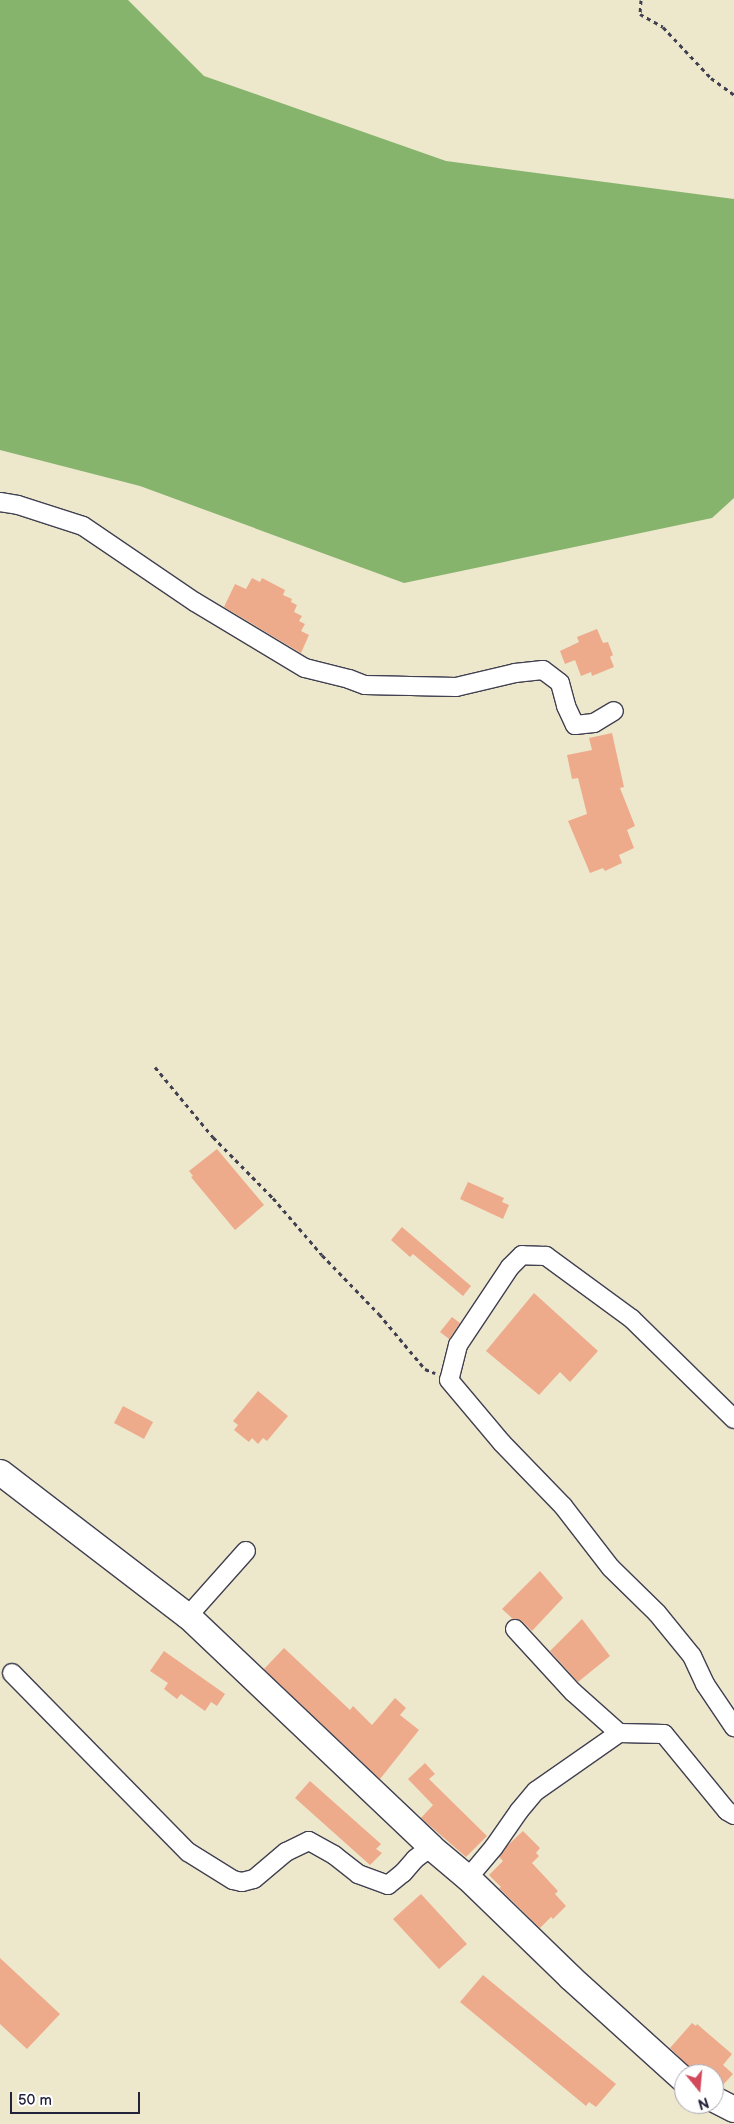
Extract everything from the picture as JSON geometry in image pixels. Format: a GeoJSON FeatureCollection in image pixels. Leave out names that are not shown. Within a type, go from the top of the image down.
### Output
{"type":"FeatureCollection","features":[{"type":"Feature","properties":{"kind":"main road"},"geometry":{"type":"LineString","coordinates":[[0,1472],[188,1616],[431,1847],[468,1878],[570,1977],[674,2071]]}},
{"type":"Feature","properties":{"kind":"street"},"geometry":{"type":"LineString","coordinates":[[0,502],[18,505],[83,526],[196,602],[305,668],[349,679],[365,686],[456,687],[515,673],[543,670],[560,683],[566,706],[575,725],[594,723],[614,710]]}},
{"type":"Feature","properties":{"kind":"street"},"geometry":{"type":"LineString","coordinates":[[734,1419],[632,1319],[546,1256],[522,1255],[510,1267],[458,1345],[449,1380],[502,1443],[563,1506],[611,1568],[657,1613],[692,1656],[705,1684],[734,1727]]}},
{"type":"Feature","properties":{"kind":"street"},"geometry":{"type":"LineString","coordinates":[[188,1616],[246,1551]]}},
{"type":"Feature","properties":{"kind":"street"},"geometry":{"type":"LineString","coordinates":[[515,1629],[572,1692],[619,1733]]}},
{"type":"Feature","properties":{"kind":"street"},"geometry":{"type":"LineString","coordinates":[[12,1673],[188,1852],[233,1880],[242,1882],[254,1879],[286,1852],[309,1841],[334,1855],[358,1874],[388,1885],[403,1873],[414,1859],[431,1847]]}},
{"type":"Feature","properties":{"kind":"street"},"geometry":{"type":"LineString","coordinates":[[468,1878],[536,1791],[619,1733],[664,1734],[727,1811],[734,1815]]}},
{"type":"Feature","properties":{"kind":"path"},"geometry":{"type":"LineString","coordinates":[[641,0],[640,14],[663,27],[712,78],[734,95]]}},
{"type":"Feature","properties":{"kind":"path"},"geometry":{"type":"LineString","coordinates":[[155,1067],[213,1137],[273,1198],[322,1255],[380,1314],[425,1369],[449,1380]]}},
{"type":"Feature","properties":{"kind":"green space"},"geometry":{"type":"Polygon","coordinates":[[[0,0],[128,0],[204,76],[446,161],[734,199],[734,498],[712,518],[404,583],[140,486],[0,450],[0,0]]]}},
{"type":"Feature","properties":{"kind":"building"},"geometry":{"type":"Polygon","coordinates":[[[252,578],[260,582],[262,578],[285,590],[283,595],[292,599],[291,602],[297,605],[294,612],[302,616],[299,621],[305,624],[301,631],[309,635],[301,653],[224,607],[235,584],[246,589],[252,578]]]}},
{"type":"Feature","properties":{"kind":"building"},"geometry":{"type":"Polygon","coordinates":[[[597,629],[603,643],[608,642],[613,655],[610,657],[614,667],[592,676],[591,672],[581,676],[575,660],[565,664],[560,651],[579,642],[577,637],[597,629]]]}},
{"type":"Feature","properties":{"kind":"building"},"geometry":{"type":"Polygon","coordinates":[[[612,733],[624,787],[620,788],[635,826],[627,830],[634,848],[619,855],[622,863],[605,871],[603,868],[590,873],[568,821],[587,814],[578,778],[572,779],[567,755],[592,750],[589,738],[612,733]]]}},
{"type":"Feature","properties":{"kind":"building"},"geometry":{"type":"Polygon","coordinates":[[[217,1149],[264,1205],[235,1230],[191,1177],[193,1176],[189,1171],[217,1149]]]}},
{"type":"Feature","properties":{"kind":"building"},"geometry":{"type":"Polygon","coordinates":[[[468,1182],[504,1198],[502,1202],[509,1205],[503,1219],[460,1199],[468,1182]]]}},
{"type":"Feature","properties":{"kind":"building"},"geometry":{"type":"Polygon","coordinates":[[[402,1227],[471,1286],[463,1296],[413,1254],[410,1257],[391,1240],[402,1227]]]}},
{"type":"Feature","properties":{"kind":"building"},"geometry":{"type":"Polygon","coordinates":[[[534,1293],[598,1351],[570,1382],[560,1372],[539,1395],[486,1351],[534,1293]]]}},
{"type":"Feature","properties":{"kind":"building"},"geometry":{"type":"Polygon","coordinates":[[[452,1317],[460,1323],[449,1339],[440,1332],[452,1317]]]}},
{"type":"Feature","properties":{"kind":"building"},"geometry":{"type":"Polygon","coordinates":[[[258,1391],[288,1416],[267,1441],[263,1438],[258,1444],[252,1438],[249,1442],[234,1430],[238,1425],[233,1421],[258,1391]]]}},
{"type":"Feature","properties":{"kind":"building"},"geometry":{"type":"Polygon","coordinates":[[[123,1406],[153,1422],[144,1439],[114,1423],[123,1406]]]}},
{"type":"Feature","properties":{"kind":"building"},"geometry":{"type":"Polygon","coordinates":[[[540,1571],[563,1598],[532,1631],[522,1621],[513,1619],[502,1609],[540,1571]]]}},
{"type":"Feature","properties":{"kind":"building"},"geometry":{"type":"Polygon","coordinates":[[[582,1619],[610,1656],[578,1682],[550,1651],[582,1619]]]}},
{"type":"Feature","properties":{"kind":"building"},"geometry":{"type":"Polygon","coordinates":[[[284,1648],[350,1710],[353,1706],[372,1725],[395,1698],[406,1708],[400,1715],[419,1730],[380,1779],[264,1669],[284,1648]]]}},
{"type":"Feature","properties":{"kind":"building"},"geometry":{"type":"Polygon","coordinates":[[[164,1651],[225,1694],[217,1706],[211,1702],[205,1711],[181,1694],[177,1699],[164,1689],[168,1683],[150,1671],[164,1651]]]}},
{"type":"Feature","properties":{"kind":"building"},"geometry":{"type":"Polygon","coordinates":[[[425,1763],[435,1774],[429,1779],[487,1836],[466,1857],[421,1818],[433,1805],[408,1779],[425,1763]]]}},
{"type":"Feature","properties":{"kind":"building"},"geometry":{"type":"Polygon","coordinates":[[[310,1781],[381,1844],[376,1849],[382,1853],[370,1865],[295,1798],[310,1781]]]}},
{"type":"Feature","properties":{"kind":"building"},"geometry":{"type":"Polygon","coordinates":[[[523,1831],[540,1848],[536,1853],[539,1856],[532,1863],[558,1891],[555,1894],[566,1906],[553,1919],[551,1917],[540,1928],[499,1888],[501,1887],[489,1875],[503,1861],[499,1857],[507,1846],[523,1831]]]}},
{"type":"Feature","properties":{"kind":"building"},"geometry":{"type":"Polygon","coordinates":[[[421,1894],[467,1944],[439,1969],[393,1919],[421,1894]]]}},
{"type":"Feature","properties":{"kind":"building"},"geometry":{"type":"Polygon","coordinates":[[[0,1958],[60,2014],[27,2049],[0,2024],[0,1958]]]}},
{"type":"Feature","properties":{"kind":"building"},"geometry":{"type":"Polygon","coordinates":[[[483,1975],[616,2084],[596,2107],[589,2102],[586,2106],[460,2002],[483,1975]]]}},
{"type":"Feature","properties":{"kind":"building"},"geometry":{"type":"Polygon","coordinates":[[[692,2023],[696,2026],[697,2024],[732,2054],[724,2064],[687,2064],[670,2048],[692,2023]]]}},
{"type":"Feature","properties":{"kind":"building"},"geometry":{"type":"Polygon","coordinates":[[[724,2066],[733,2074],[724,2084],[724,2066]]]}}]}
